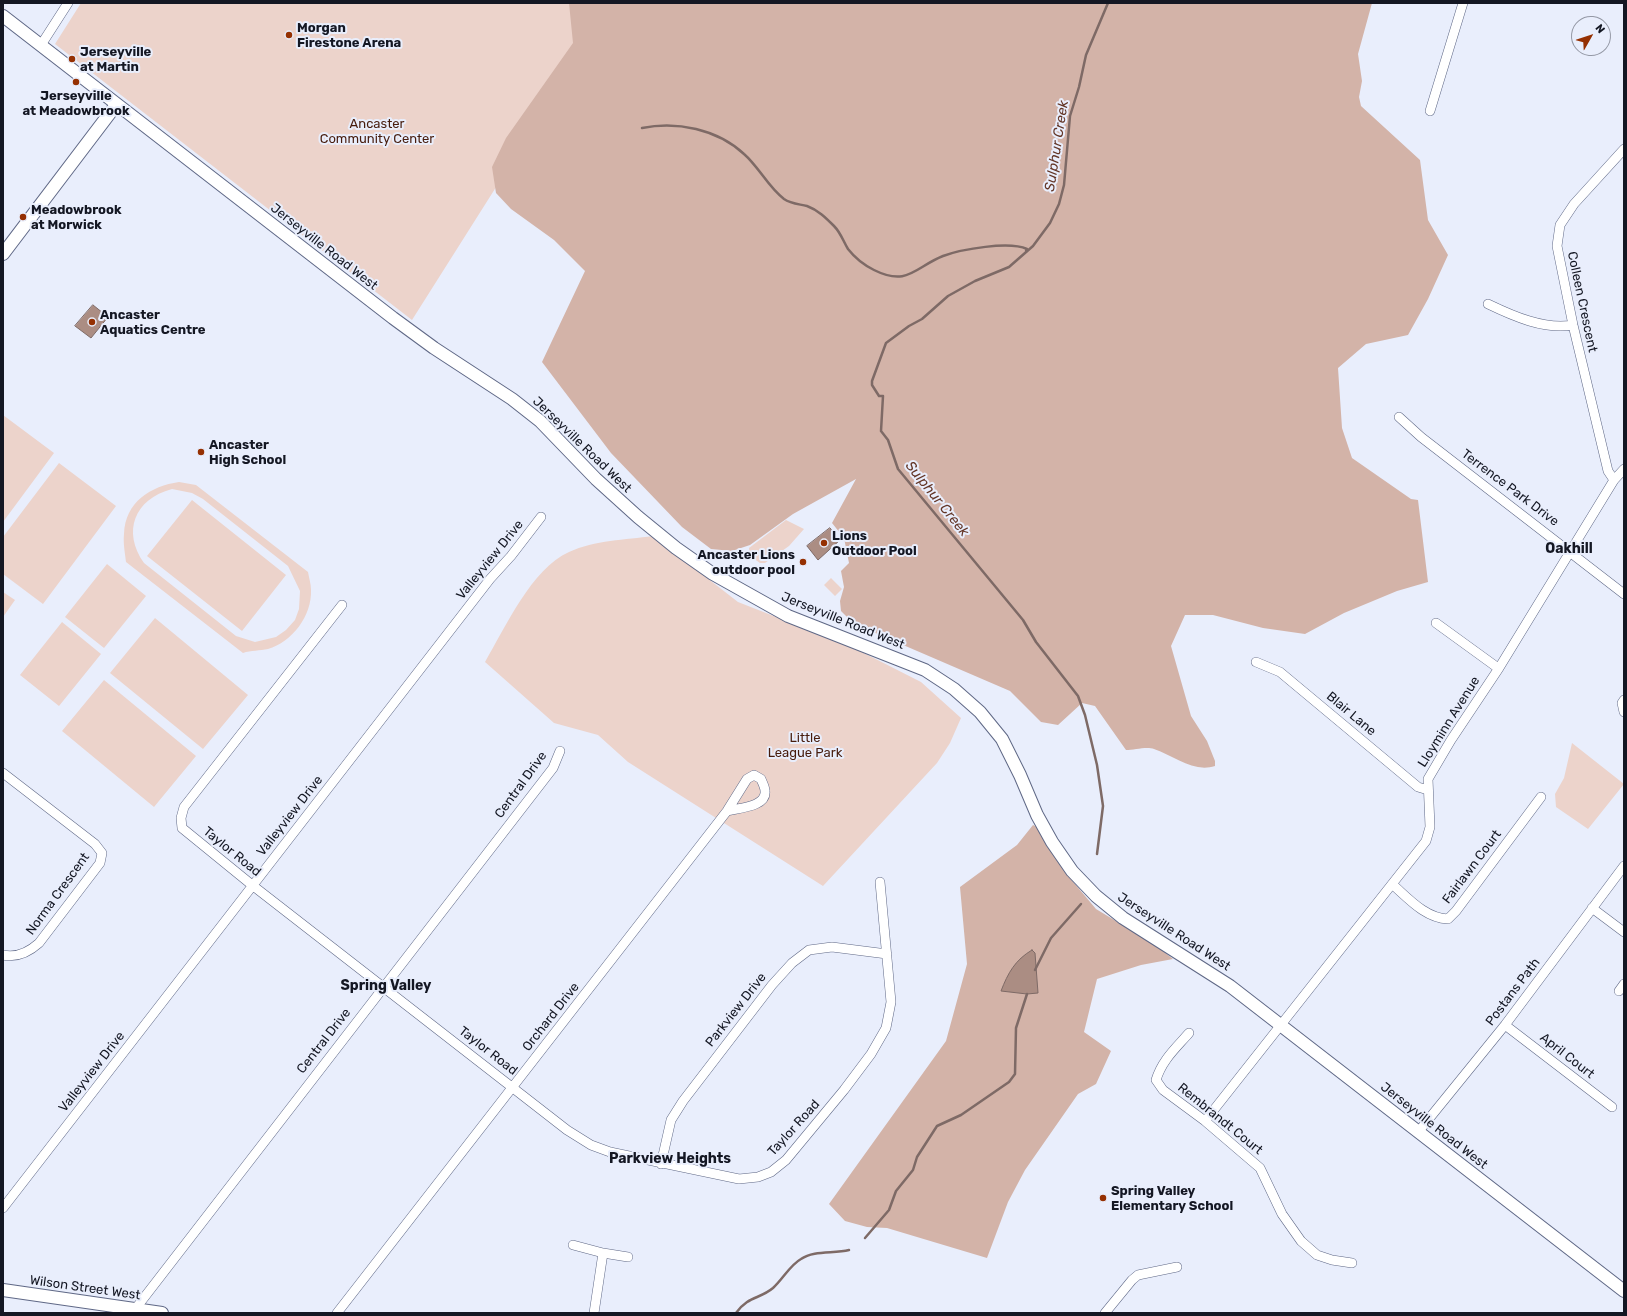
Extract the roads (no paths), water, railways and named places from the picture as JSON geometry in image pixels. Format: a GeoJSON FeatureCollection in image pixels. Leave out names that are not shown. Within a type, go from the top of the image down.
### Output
{"type":"FeatureCollection","features":[{"type":"Feature","properties":{"kind":"main road","name":"Jerseyville Road West"},"geometry":{"type":"LineString","coordinates":[[3,16],[393,318],[434,348],[512,398],[540,421],[596,479],[638,517],[676,548],[712,574],[788,616],[925,670],[954,689],[980,712],[1002,739],[1020,775],[1037,815],[1052,842],[1072,871],[1096,896],[1123,918],[1230,986],[1624,1291]]}},
{"type":"Feature","properties":{"kind":"main road"},"geometry":{"type":"LineString","coordinates":[[3,254],[116,105]]}},
{"type":"Feature","properties":{"kind":"main road","name":"Wilson Street West"},"geometry":{"type":"LineString","coordinates":[[3,1290],[136,1308],[162,1313]]}},
{"type":"Feature","properties":{"kind":"street"},"geometry":{"type":"LineString","coordinates":[[41,45],[68,3]]}},
{"type":"Feature","properties":{"kind":"street"},"geometry":{"type":"LineString","coordinates":[[1430,112],[1463,3]]}},
{"type":"Feature","properties":{"kind":"street","name":"Colleen Crescent"},"geometry":{"type":"LineString","coordinates":[[1614,480],[1608,472],[1573,326],[1557,246],[1560,225],[1574,204],[1624,149]]}},
{"type":"Feature","properties":{"kind":"street"},"geometry":{"type":"LineString","coordinates":[[1488,304],[1518,318],[1564,327],[1573,326]]}},
{"type":"Feature","properties":{"kind":"street","name":"Terrence Park Drive"},"geometry":{"type":"LineString","coordinates":[[1399,417],[1421,437],[1624,594]]}},
{"type":"Feature","properties":{"kind":"street","name":"Lloyminn Avenue"},"geometry":{"type":"LineString","coordinates":[[1205,1121],[1282,1026],[1426,841],[1430,827],[1428,779],[1614,480],[1624,469]]}},
{"type":"Feature","properties":{"kind":"street","name":"Valleyview Drive"},"geometry":{"type":"LineString","coordinates":[[3,1208],[485,585],[511,556],[541,517]]}},
{"type":"Feature","properties":{"kind":"street","name":"Taylor Road"},"geometry":{"type":"LineString","coordinates":[[342,605],[184,807],[181,818],[182,828],[252,885],[567,1130],[591,1145],[610,1152],[661,1164],[739,1179],[758,1177],[771,1172],[786,1160],[844,1090],[871,1054],[886,1028],[891,1002],[887,954],[882,924],[880,882]]}},
{"type":"Feature","properties":{"kind":"street"},"geometry":{"type":"LineString","coordinates":[[1436,623],[1498,668]]}},
{"type":"Feature","properties":{"kind":"street","name":"Blair Lane"},"geometry":{"type":"LineString","coordinates":[[1256,662],[1280,672],[1418,787],[1428,790]]}},
{"type":"Feature","properties":{"kind":"street"},"geometry":{"type":"LineString","coordinates":[[1624,700],[1622,710],[1624,712]]}},
{"type":"Feature","properties":{"kind":"street","name":"Central Drive"},"geometry":{"type":"LineString","coordinates":[[136,1308],[383,986],[553,768],[560,751]]}},
{"type":"Feature","properties":{"kind":"street","name":"Norma Crescent"},"geometry":{"type":"LineString","coordinates":[[3,773],[95,844],[102,853],[100,863],[39,943],[27,952],[17,955],[3,955]]}},
{"type":"Feature","properties":{"kind":"street","name":"Orchard Drive"},"geometry":{"type":"LineString","coordinates":[[337,1313],[727,811],[747,779],[754,775],[760,779],[765,790],[764,798],[759,803],[727,811]]}},
{"type":"Feature","properties":{"kind":"street","name":"Fairlawn Court"},"geometry":{"type":"LineString","coordinates":[[1392,884],[1426,913],[1437,918],[1448,918],[1456,911],[1541,797]]}},
{"type":"Feature","properties":{"kind":"street","name":"Postans Path"},"geometry":{"type":"LineString","coordinates":[[1419,1131],[1505,1025],[1624,866]]}},
{"type":"Feature","properties":{"kind":"street"},"geometry":{"type":"LineString","coordinates":[[1592,908],[1624,932]]}},
{"type":"Feature","properties":{"kind":"street","name":"Parkview Drive"},"geometry":{"type":"LineString","coordinates":[[661,1164],[671,1120],[683,1101],[772,985],[792,963],[809,950],[832,947],[887,954]]}},
{"type":"Feature","properties":{"kind":"street","name":"April Court"},"geometry":{"type":"LineString","coordinates":[[1505,1025],[1612,1107]]}},
{"type":"Feature","properties":{"kind":"street","name":"Rembrandt Court"},"geometry":{"type":"LineString","coordinates":[[1189,1033],[1164,1060],[1159,1069],[1156,1080],[1162,1090],[1205,1121],[1260,1168],[1282,1214],[1300,1241],[1318,1255],[1332,1260],[1352,1263]]}},
{"type":"Feature","properties":{"kind":"street"},"geometry":{"type":"LineString","coordinates":[[573,1245],[603,1253],[628,1257]]}},
{"type":"Feature","properties":{"kind":"street"},"geometry":{"type":"LineString","coordinates":[[594,1313],[603,1253]]}},
{"type":"Feature","properties":{"kind":"street"},"geometry":{"type":"LineString","coordinates":[[1105,1313],[1132,1280],[1138,1275],[1177,1267]]}},
{"type":"Feature","properties":{"kind":"waterway","name":"Sulphur Creek"},"geometry":{"type":"LineString","coordinates":[[1097,854],[1103,806],[1097,765],[1085,715],[1078,696],[1036,642],[1023,620],[898,469],[888,440],[881,431],[883,396],[879,396],[872,385],[872,381],[886,343],[909,326],[922,319],[948,296],[975,281],[1009,267],[1033,246],[1050,223],[1059,204],[1064,185],[1070,116],[1079,87],[1086,55],[1108,3]]}},
{"type":"Feature","properties":{"kind":"waterway"},"geometry":{"type":"LineString","coordinates":[[642,128],[655,126],[683,127],[696,129],[722,138],[744,154],[778,194],[787,201],[807,206],[818,212],[836,229],[848,249],[863,264],[886,275],[895,277],[911,274],[933,260],[951,253],[973,249],[1009,246],[1027,249],[1026,251]]}},
{"type":"Feature","properties":{"kind":"waterway","name":"Sulphur Creek"},"geometry":{"type":"LineString","coordinates":[[1035,970],[1051,938],[1081,904]]}},
{"type":"Feature","properties":{"kind":"waterway"},"geometry":{"type":"LineString","coordinates":[[865,1238],[889,1210],[896,1191],[913,1170],[917,1157],[937,1126],[961,1115],[1009,1082],[1015,1074],[1016,1028],[1027,994]]}},
{"type":"Feature","properties":{"kind":"waterway"},"geometry":{"type":"LineString","coordinates":[[736,1313],[745,1303],[773,1288],[793,1265],[806,1256],[818,1253],[849,1250]]}},
{"type":"Feature","properties":{"kind":"place","name":"Morgan Firestone Arena"},"geometry":{"type":"Point","coordinates":[289,35]}},
{"type":"Feature","properties":{"kind":"place","name":"Jerseyville at Martin"},"geometry":{"type":"Point","coordinates":[72,59]}},
{"type":"Feature","properties":{"kind":"place","name":"Jerseyville at Meadowbrook"},"geometry":{"type":"Point","coordinates":[76,82]}},
{"type":"Feature","properties":{"kind":"place","name":"Meadowbrook at Morwick"},"geometry":{"type":"Point","coordinates":[23,217]}},
{"type":"Feature","properties":{"kind":"place","name":"Ancaster Aquatics Centre"},"geometry":{"type":"Point","coordinates":[92,322]}},
{"type":"Feature","properties":{"kind":"place","name":"Ancaster High School"},"geometry":{"type":"Point","coordinates":[201,452]}},
{"type":"Feature","properties":{"kind":"place","name":"Lions Outdoor Pool"},"geometry":{"type":"Point","coordinates":[824,543]}},
{"type":"Feature","properties":{"kind":"place","name":"Ancaster Lions outdoor pool"},"geometry":{"type":"Point","coordinates":[803,562]}},
{"type":"Feature","properties":{"kind":"place","name":"Spring Valley Elementary School"},"geometry":{"type":"Point","coordinates":[1103,1198]}},
{"type":"Feature","properties":{"kind":"district","name":"Oakhill"},"geometry":{"type":"Point","coordinates":[1569,549]}},
{"type":"Feature","properties":{"kind":"district","name":"Spring Valley"},"geometry":{"type":"Point","coordinates":[386,986]}},
{"type":"Feature","properties":{"kind":"district","name":"Parkview Heights"},"geometry":{"type":"Point","coordinates":[670,1159]}},
{"type":"Feature","properties":{"kind":"park label","name":"Ancaster Community Center"},"geometry":{"type":"Point","coordinates":[377,132]}},
{"type":"Feature","properties":{"kind":"park label","name":"Little League Park"},"geometry":{"type":"Point","coordinates":[805,746]}}]}
